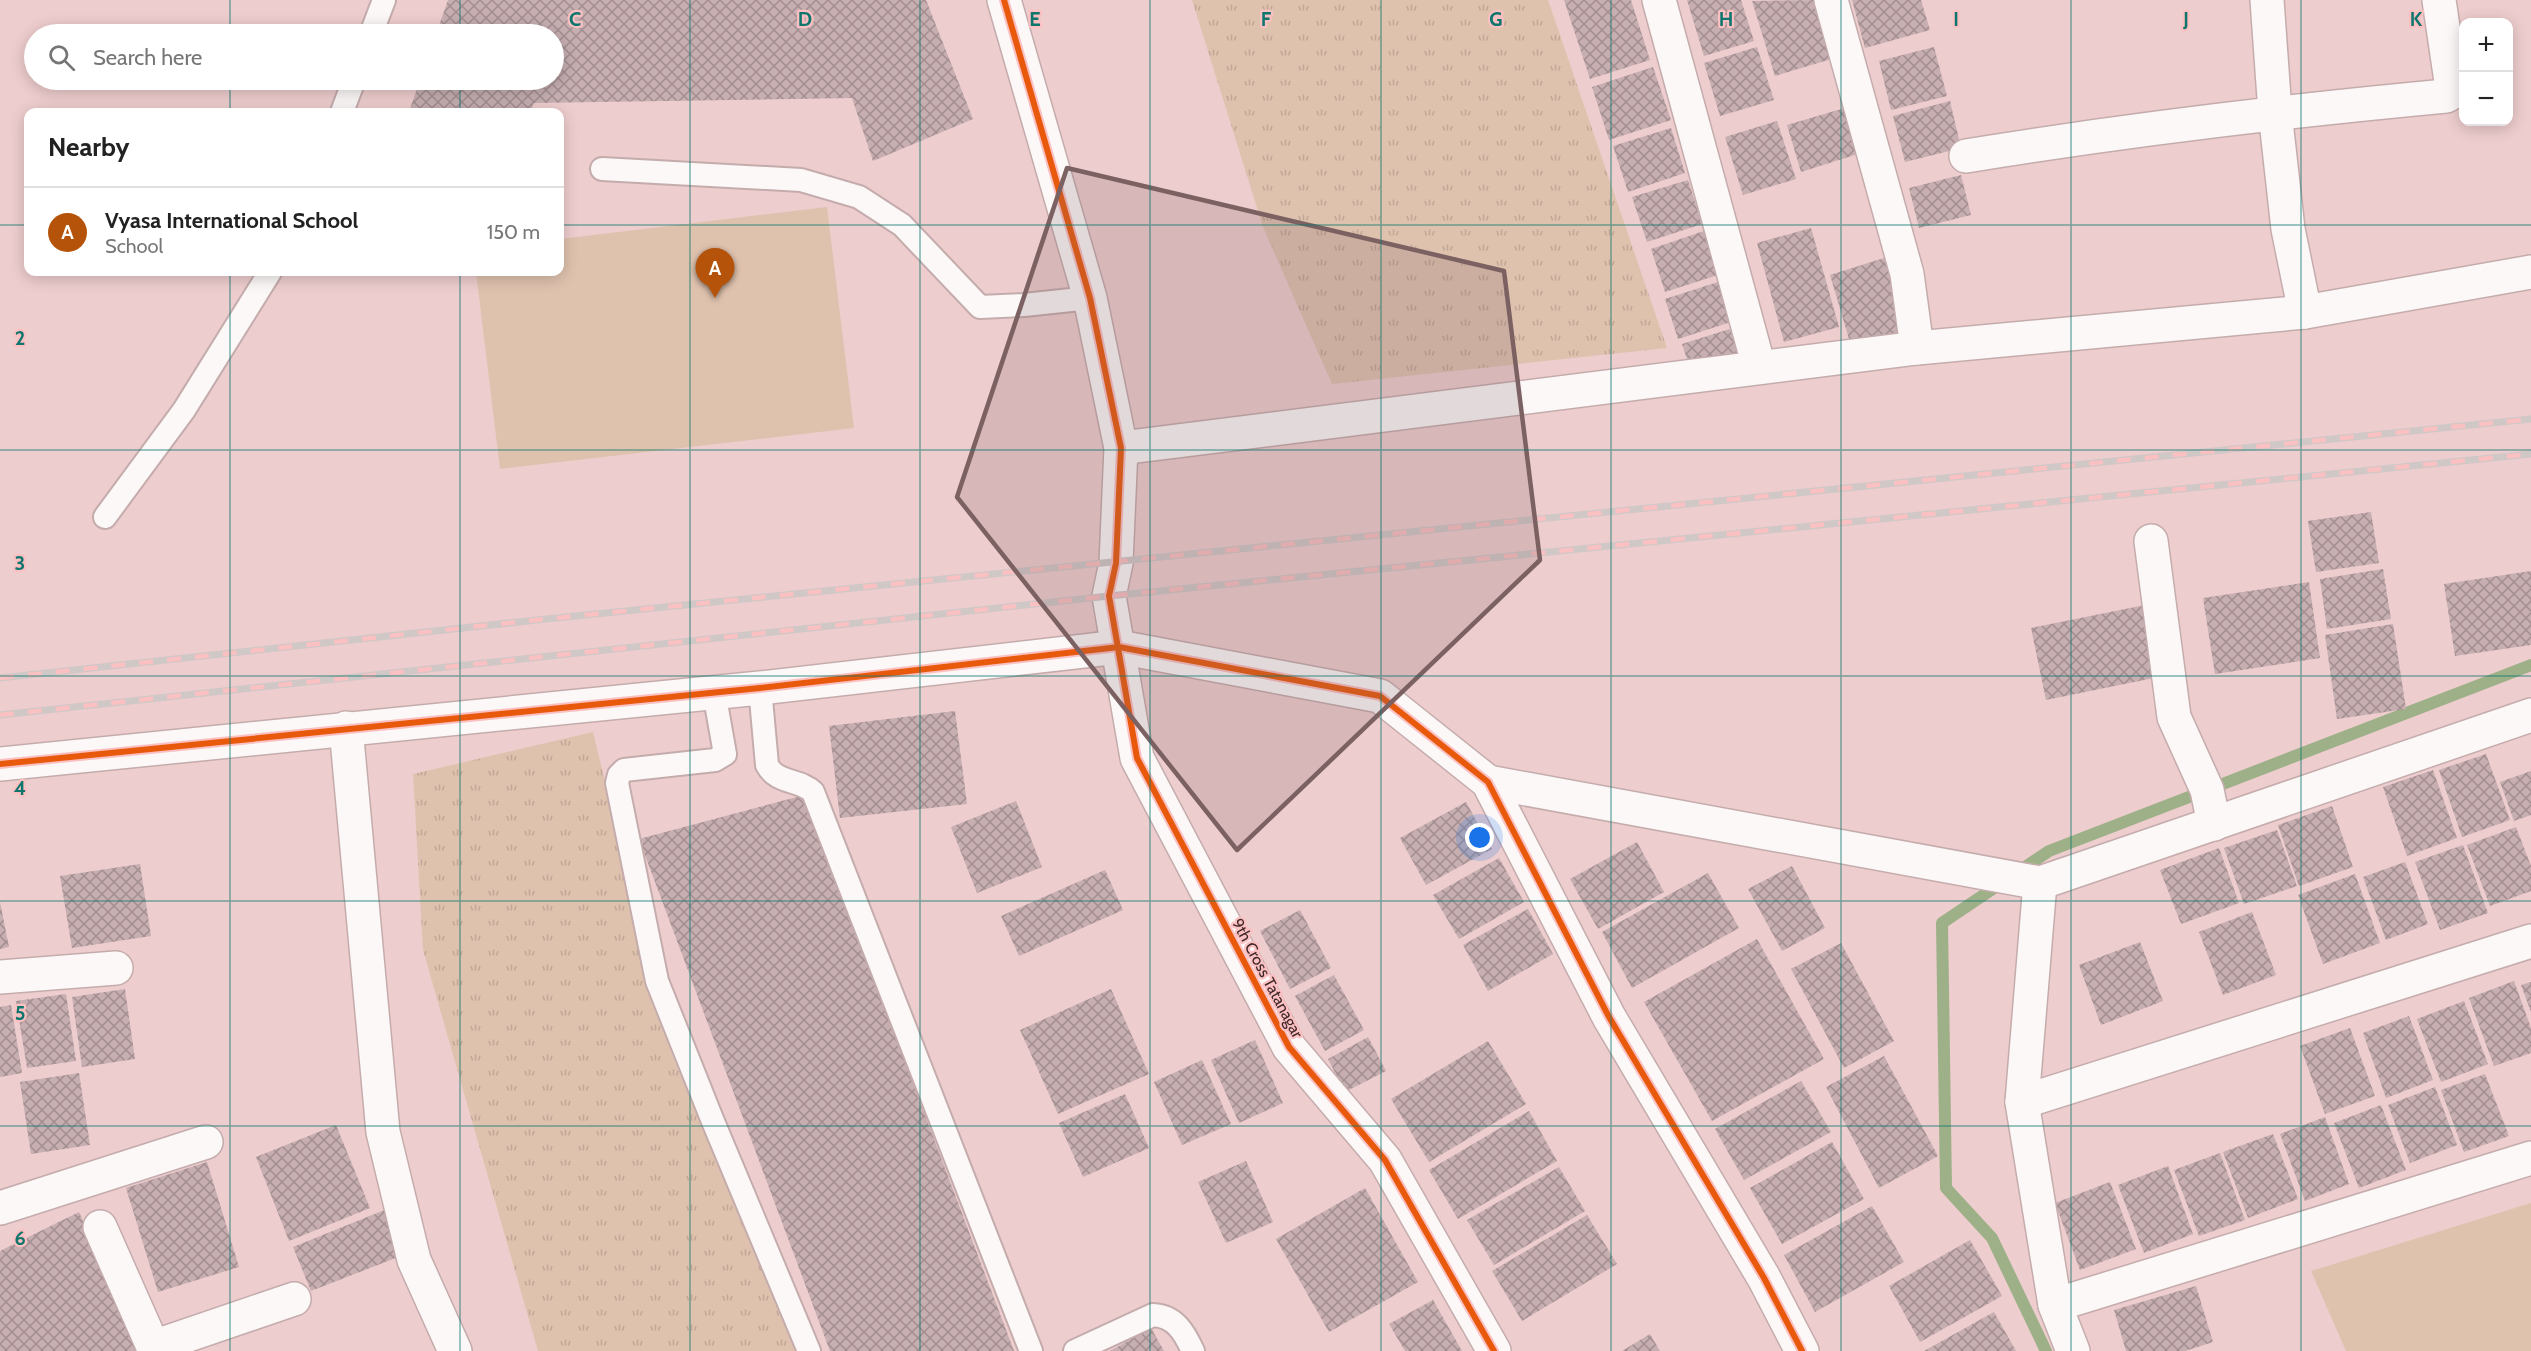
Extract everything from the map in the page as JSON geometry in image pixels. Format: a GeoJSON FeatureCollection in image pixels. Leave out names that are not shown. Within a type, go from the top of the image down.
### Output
{"type":"FeatureCollection","features":[{"type":"Feature","properties":{"kind":"street","name":"9th Cross Tatanagar"},"geometry":{"type":"LineString","coordinates":[[1005,0],[1090,298],[1121,448],[1116,562],[1109,596],[1137,758],[1289,1047],[1385,1160],[1494,1351]]}},
{"type":"Feature","properties":{"kind":"street"},"geometry":{"type":"LineString","coordinates":[[1659,0],[1759,368]]}},
{"type":"Feature","properties":{"kind":"street"},"geometry":{"type":"LineString","coordinates":[[1831,0],[1907,274],[1917,348]]}},
{"type":"Feature","properties":{"kind":"street"},"geometry":{"type":"LineString","coordinates":[[2267,0],[2275,112],[2288,229],[2305,312]]}},
{"type":"Feature","properties":{"kind":"street"},"geometry":{"type":"LineString","coordinates":[[1966,156],[2098,135],[2275,112],[2449,94],[2452,88],[2439,0]]}},
{"type":"Feature","properties":{"kind":"street"},"geometry":{"type":"LineString","coordinates":[[1121,448],[1917,348],[2305,312],[2531,272]]}},
{"type":"Feature","properties":{"kind":"street"},"geometry":{"type":"LineString","coordinates":[[2151,541],[2174,717],[2206,790],[2214,824]]}},
{"type":"Feature","properties":{"kind":"street"},"geometry":{"type":"LineString","coordinates":[[0,764],[760,688],[1119,647],[1380,696],[1488,782],[1609,1017],[1764,1278],[1802,1351]]}},
{"type":"Feature","properties":{"kind":"street"},"geometry":{"type":"LineString","coordinates":[[1488,782],[2036,883],[2531,715]]}},
{"type":"Feature","properties":{"kind":"street"},"geometry":{"type":"LineString","coordinates":[[346,728],[383,1132],[414,1260],[455,1351]]}},
{"type":"Feature","properties":{"kind":"street"},"geometry":{"type":"LineString","coordinates":[[2036,883],[2022,1102],[2055,1305],[2073,1351]]}},
{"type":"Feature","properties":{"kind":"street"},"geometry":{"type":"LineString","coordinates":[[2022,1102],[2531,941]]}},
{"type":"Feature","properties":{"kind":"street"},"geometry":{"type":"LineString","coordinates":[[0,977],[116,968]]}},
{"type":"Feature","properties":{"kind":"street"},"geometry":{"type":"LineString","coordinates":[[0,1208],[206,1142]]}},
{"type":"Feature","properties":{"kind":"street"},"geometry":{"type":"LineString","coordinates":[[2055,1305],[2531,1158]]}},
{"type":"Feature","properties":{"kind":"street"},"geometry":{"type":"LineString","coordinates":[[100,1227],[154,1349],[294,1299]]}},
{"type":"Feature","properties":{"kind":"lane"},"geometry":{"type":"LineString","coordinates":[[375,24],[384,0]]}},
{"type":"Feature","properties":{"kind":"lane"},"geometry":{"type":"LineString","coordinates":[[344,108],[350,90]]}},
{"type":"Feature","properties":{"kind":"lane"},"geometry":{"type":"LineString","coordinates":[[602,169],[801,180],[859,197],[902,225],[980,307],[1090,298]]}},
{"type":"Feature","properties":{"kind":"lane"},"geometry":{"type":"LineString","coordinates":[[105,517],[184,410],[268,276]]}},
{"type":"Feature","properties":{"kind":"lane"},"geometry":{"type":"LineString","coordinates":[[760,688],[767,765],[769,769],[790,783],[802,783],[813,792],[1031,1351]]}},
{"type":"Feature","properties":{"kind":"lane"},"geometry":{"type":"LineString","coordinates":[[714,692],[725,754],[722,757],[715,760],[624,770],[619,775],[617,783],[657,981],[809,1351]]}},
{"type":"Feature","properties":{"kind":"lane"},"geometry":{"type":"LineString","coordinates":[[1075,1351],[1152,1314],[1165,1316],[1176,1323],[1193,1351]]}},
{"type":"Feature","properties":{"kind":"highlighted area"},"geometry":{"type":"Polygon","coordinates":[[[1067,168],[1504,271],[1540,560],[1237,850],[957,497],[1067,168]]]}},
{"type":"Feature","properties":{"kind":"green space"},"geometry":{"type":"Polygon","coordinates":[[[1192,0],[1548,0],[1667,348],[1332,384],[1263,227],[1192,0]]]}},
{"type":"Feature","properties":{"kind":"green space"},"geometry":{"type":"Polygon","coordinates":[[[827,207],[854,428],[500,469],[476,276],[564,276],[564,239],[827,207]]]}},
{"type":"Feature","properties":{"kind":"green space"},"geometry":{"type":"Polygon","coordinates":[[[593,732],[672,1054],[797,1351],[538,1351],[423,950],[413,774],[593,732]]]}},
{"type":"Feature","properties":{"kind":"green space"},"geometry":{"type":"Polygon","coordinates":[[[2531,1203],[2531,1351],[2346,1351],[2311,1271],[2531,1203]]]}},
{"type":"Feature","properties":{"kind":"building"},"geometry":{"type":"Polygon","coordinates":[[[448,0],[926,0],[973,119],[873,161],[852,98],[534,103],[532,108],[410,108],[417,90],[564,90],[564,24],[440,24],[448,0]]]}},
{"type":"Feature","properties":{"kind":"building"},"geometry":{"type":"Polygon","coordinates":[[[1564,0],[1631,0],[1650,60],[1590,79],[1564,0]]]}},
{"type":"Feature","properties":{"kind":"building"},"geometry":{"type":"Polygon","coordinates":[[[1687,0],[1741,0],[1754,41],[1704,56],[1687,0]]]}},
{"type":"Feature","properties":{"kind":"building"},"geometry":{"type":"Polygon","coordinates":[[[1820,0],[1838,57],[1775,76],[1752,1],[1820,0]]]}},
{"type":"Feature","properties":{"kind":"building"},"geometry":{"type":"Polygon","coordinates":[[[1852,0],[1921,0],[1930,30],[1865,48],[1852,0]]]}},
{"type":"Feature","properties":{"kind":"building"},"geometry":{"type":"Polygon","coordinates":[[[1757,47],[1774,100],[1720,116],[1704,63],[1757,47]]]}},
{"type":"Feature","properties":{"kind":"building"},"geometry":{"type":"Polygon","coordinates":[[[1934,47],[1947,96],[1891,110],[1879,61],[1934,47]]]}},
{"type":"Feature","properties":{"kind":"building"},"geometry":{"type":"Polygon","coordinates":[[[1653,67],[1671,120],[1609,140],[1592,87],[1653,67]]]}},
{"type":"Feature","properties":{"kind":"building"},"geometry":{"type":"Polygon","coordinates":[[[1950,101],[1961,148],[1905,162],[1893,116],[1950,101]]]}},
{"type":"Feature","properties":{"kind":"building"},"geometry":{"type":"Polygon","coordinates":[[[1848,107],[1861,153],[1801,172],[1787,125],[1848,107]]]}},
{"type":"Feature","properties":{"kind":"building"},"geometry":{"type":"Polygon","coordinates":[[[1777,121],[1796,179],[1743,195],[1725,137],[1777,121]]]}},
{"type":"Feature","properties":{"kind":"building"},"geometry":{"type":"Polygon","coordinates":[[[1671,128],[1685,173],[1628,192],[1613,146],[1671,128]]]}},
{"type":"Feature","properties":{"kind":"building"},"geometry":{"type":"Polygon","coordinates":[[[1961,175],[1971,215],[1919,228],[1909,188],[1961,175]]]}},
{"type":"Feature","properties":{"kind":"building"},"geometry":{"type":"Polygon","coordinates":[[[1688,180],[1702,224],[1647,242],[1632,197],[1688,180]]]}},
{"type":"Feature","properties":{"kind":"building"},"geometry":{"type":"Polygon","coordinates":[[[1811,228],[1839,327],[1784,342],[1757,243],[1811,228]]]}},
{"type":"Feature","properties":{"kind":"building"},"geometry":{"type":"Polygon","coordinates":[[[1704,231],[1718,275],[1665,292],[1651,249],[1704,231]]]}},
{"type":"Feature","properties":{"kind":"building"},"geometry":{"type":"Polygon","coordinates":[[[1884,258],[1906,332],[1852,349],[1830,275],[1884,258]]]}},
{"type":"Feature","properties":{"kind":"building"},"geometry":{"type":"Polygon","coordinates":[[[1718,282],[1731,322],[1678,339],[1665,299],[1718,282]]]}},
{"type":"Feature","properties":{"kind":"building"},"geometry":{"type":"Polygon","coordinates":[[[1733,328],[1741,355],[1691,371],[1682,344],[1733,328]]]}},
{"type":"Feature","properties":{"kind":"building"},"geometry":{"type":"Polygon","coordinates":[[[2371,512],[2379,563],[2316,572],[2308,521],[2371,512]]]}},
{"type":"Feature","properties":{"kind":"building"},"geometry":{"type":"Polygon","coordinates":[[[2383,569],[2391,619],[2327,629],[2320,579],[2383,569]]]}},
{"type":"Feature","properties":{"kind":"building"},"geometry":{"type":"Polygon","coordinates":[[[2531,571],[2531,645],[2455,656],[2444,584],[2531,571]]]}},
{"type":"Feature","properties":{"kind":"building"},"geometry":{"type":"Polygon","coordinates":[[[2309,582],[2320,658],[2215,674],[2203,598],[2309,582]]]}},
{"type":"Feature","properties":{"kind":"building"},"geometry":{"type":"Polygon","coordinates":[[[2145,605],[2159,677],[2046,700],[2031,628],[2145,605]]]}},
{"type":"Feature","properties":{"kind":"building"},"geometry":{"type":"Polygon","coordinates":[[[2393,624],[2406,709],[2337,719],[2325,635],[2393,624]]]}},
{"type":"Feature","properties":{"kind":"building"},"geometry":{"type":"Polygon","coordinates":[[[955,711],[967,804],[840,818],[829,726],[955,711]]]}},
{"type":"Feature","properties":{"kind":"building"},"geometry":{"type":"Polygon","coordinates":[[[2486,754],[2510,820],[2462,837],[2439,770],[2486,754]]]}},
{"type":"Feature","properties":{"kind":"building"},"geometry":{"type":"Polygon","coordinates":[[[2433,770],[2457,838],[2407,856],[2383,787],[2433,770]]]}},
{"type":"Feature","properties":{"kind":"building"},"geometry":{"type":"Polygon","coordinates":[[[2531,771],[2531,815],[2514,821],[2500,782],[2531,771]]]}},
{"type":"Feature","properties":{"kind":"building"},"geometry":{"type":"Polygon","coordinates":[[[804,795],[1014,1351],[830,1351],[639,839],[804,795]]]}},
{"type":"Feature","properties":{"kind":"building"},"geometry":{"type":"Polygon","coordinates":[[[1016,801],[1042,867],[977,893],[951,827],[1016,801]]]}},
{"type":"Feature","properties":{"kind":"building"},"geometry":{"type":"Polygon","coordinates":[[[1466,802],[1492,849],[1426,885],[1400,838],[1466,802]]]}},
{"type":"Feature","properties":{"kind":"building"},"geometry":{"type":"Polygon","coordinates":[[[2332,806],[2353,867],[2299,886],[2278,825],[2332,806]]]}},
{"type":"Feature","properties":{"kind":"building"},"geometry":{"type":"Polygon","coordinates":[[[2516,827],[2531,866],[2531,891],[2490,906],[2467,845],[2516,827]]]}},
{"type":"Feature","properties":{"kind":"building"},"geometry":{"type":"Polygon","coordinates":[[[2277,830],[2297,886],[2244,904],[2224,848],[2277,830]]]}},
{"type":"Feature","properties":{"kind":"building"},"geometry":{"type":"Polygon","coordinates":[[[1637,842],[1664,892],[1598,929],[1570,879],[1637,842]]]}},
{"type":"Feature","properties":{"kind":"building"},"geometry":{"type":"Polygon","coordinates":[[[2463,845],[2488,913],[2440,930],[2415,862],[2463,845]]]}},
{"type":"Feature","properties":{"kind":"building"},"geometry":{"type":"Polygon","coordinates":[[[2219,848],[2239,903],[2181,924],[2160,870],[2219,848]]]}},
{"type":"Feature","properties":{"kind":"building"},"geometry":{"type":"Polygon","coordinates":[[[1499,858],[1524,902],[1459,939],[1433,895],[1499,858]]]}},
{"type":"Feature","properties":{"kind":"building"},"geometry":{"type":"Polygon","coordinates":[[[2405,862],[2428,924],[2386,940],[2363,877],[2405,862]]]}},
{"type":"Feature","properties":{"kind":"building"},"geometry":{"type":"Polygon","coordinates":[[[140,864],[151,936],[72,948],[60,876],[140,864]]]}},
{"type":"Feature","properties":{"kind":"building"},"geometry":{"type":"Polygon","coordinates":[[[1792,866],[1825,928],[1782,951],[1748,889],[1792,866]]]}},
{"type":"Feature","properties":{"kind":"building"},"geometry":{"type":"Polygon","coordinates":[[[1105,870],[1123,910],[1019,956],[1001,916],[1105,870]]]}},
{"type":"Feature","properties":{"kind":"building"},"geometry":{"type":"Polygon","coordinates":[[[1708,873],[1739,928],[1632,988],[1602,932],[1708,873]]]}},
{"type":"Feature","properties":{"kind":"building"},"geometry":{"type":"Polygon","coordinates":[[[2355,874],[2380,943],[2323,964],[2298,895],[2355,874]]]}},
{"type":"Feature","properties":{"kind":"building"},"geometry":{"type":"Polygon","coordinates":[[[0,902],[9,947],[0,949],[0,902]]]}},
{"type":"Feature","properties":{"kind":"building"},"geometry":{"type":"Polygon","coordinates":[[[1528,909],[1553,954],[1488,991],[1463,945],[1528,909]]]}},
{"type":"Feature","properties":{"kind":"building"},"geometry":{"type":"Polygon","coordinates":[[[1300,910],[1331,968],[1290,989],[1260,931],[1300,910]]]}},
{"type":"Feature","properties":{"kind":"building"},"geometry":{"type":"Polygon","coordinates":[[[2252,912],[2276,975],[2223,995],[2199,932],[2252,912]]]}},
{"type":"Feature","properties":{"kind":"building"},"geometry":{"type":"Polygon","coordinates":[[[1757,939],[1824,1059],[1712,1121],[1644,1002],[1757,939]]]}},
{"type":"Feature","properties":{"kind":"building"},"geometry":{"type":"Polygon","coordinates":[[[2140,942],[2163,1001],[2101,1025],[2079,965],[2140,942]]]}},
{"type":"Feature","properties":{"kind":"building"},"geometry":{"type":"Polygon","coordinates":[[[1841,943],[1894,1041],[1844,1068],[1791,969],[1841,943]]]}},
{"type":"Feature","properties":{"kind":"building"},"geometry":{"type":"Polygon","coordinates":[[[1334,975],[1364,1030],[1325,1051],[1295,996],[1334,975]]]}},
{"type":"Feature","properties":{"kind":"building"},"geometry":{"type":"Polygon","coordinates":[[[2514,981],[2531,1028],[2531,1053],[2494,1066],[2469,998],[2514,981]]]}},
{"type":"Feature","properties":{"kind":"building"},"geometry":{"type":"Polygon","coordinates":[[[2531,982],[2531,1012],[2521,985],[2531,982]]]}},
{"type":"Feature","properties":{"kind":"building"},"geometry":{"type":"Polygon","coordinates":[[[125,989],[135,1059],[82,1067],[72,997],[125,989]]]}},
{"type":"Feature","properties":{"kind":"building"},"geometry":{"type":"Polygon","coordinates":[[[1111,989],[1149,1074],[1058,1114],[1020,1030],[1111,989]]]}},
{"type":"Feature","properties":{"kind":"building"},"geometry":{"type":"Polygon","coordinates":[[[66,994],[76,1061],[27,1068],[16,1001],[66,994]]]}},
{"type":"Feature","properties":{"kind":"building"},"geometry":{"type":"Polygon","coordinates":[[[2464,1001],[2488,1064],[2441,1082],[2417,1019],[2464,1001]]]}},
{"type":"Feature","properties":{"kind":"building"},"geometry":{"type":"Polygon","coordinates":[[[11,1005],[22,1073],[0,1077],[0,1007],[11,1005]]]}},
{"type":"Feature","properties":{"kind":"building"},"geometry":{"type":"Polygon","coordinates":[[[2409,1016],[2433,1080],[2386,1098],[2363,1033],[2409,1016]]]}},
{"type":"Feature","properties":{"kind":"building"},"geometry":{"type":"Polygon","coordinates":[[[2350,1028],[2375,1096],[2325,1114],[2300,1046],[2350,1028]]]}},
{"type":"Feature","properties":{"kind":"building"},"geometry":{"type":"Polygon","coordinates":[[[1368,1037],[1386,1071],[1345,1092],[1328,1059],[1368,1037]]]}},
{"type":"Feature","properties":{"kind":"building"},"geometry":{"type":"Polygon","coordinates":[[[1255,1040],[1283,1103],[1239,1123],[1211,1060],[1255,1040]]]}},
{"type":"Feature","properties":{"kind":"building"},"geometry":{"type":"Polygon","coordinates":[[[1488,1041],[1526,1104],[1429,1162],[1391,1099],[1488,1041]]]}},
{"type":"Feature","properties":{"kind":"building"},"geometry":{"type":"Polygon","coordinates":[[[1884,1056],[1938,1156],[1879,1188],[1826,1087],[1884,1056]]]}},
{"type":"Feature","properties":{"kind":"building"},"geometry":{"type":"Polygon","coordinates":[[[1202,1060],[1231,1124],[1182,1145],[1154,1082],[1202,1060]]]}},
{"type":"Feature","properties":{"kind":"building"},"geometry":{"type":"Polygon","coordinates":[[[79,1073],[90,1145],[31,1154],[20,1082],[79,1073]]]}},
{"type":"Feature","properties":{"kind":"building"},"geometry":{"type":"Polygon","coordinates":[[[2485,1074],[2509,1136],[2464,1152],[2441,1090],[2485,1074]]]}},
{"type":"Feature","properties":{"kind":"building"},"geometry":{"type":"Polygon","coordinates":[[[1801,1081],[1831,1132],[1744,1180],[1715,1129],[1801,1081]]]}},
{"type":"Feature","properties":{"kind":"building"},"geometry":{"type":"Polygon","coordinates":[[[2435,1087],[2457,1145],[2410,1163],[2388,1105],[2435,1087]]]}},
{"type":"Feature","properties":{"kind":"building"},"geometry":{"type":"Polygon","coordinates":[[[1125,1094],[1149,1148],[1083,1177],[1059,1123],[1125,1094]]]}},
{"type":"Feature","properties":{"kind":"building"},"geometry":{"type":"Polygon","coordinates":[[[2381,1105],[2406,1170],[2359,1188],[2334,1123],[2381,1105]]]}},
{"type":"Feature","properties":{"kind":"building"},"geometry":{"type":"Polygon","coordinates":[[[1529,1111],[1557,1161],[1458,1219],[1429,1170],[1529,1111]]]}},
{"type":"Feature","properties":{"kind":"building"},"geometry":{"type":"Polygon","coordinates":[[[2325,1117],[2349,1184],[2305,1201],[2280,1134],[2325,1117]]]}},
{"type":"Feature","properties":{"kind":"building"},"geometry":{"type":"Polygon","coordinates":[[[336,1125],[370,1208],[289,1241],[256,1157],[336,1125]]]}},
{"type":"Feature","properties":{"kind":"building"},"geometry":{"type":"Polygon","coordinates":[[[2273,1134],[2298,1199],[2248,1218],[2223,1152],[2273,1134]]]}},
{"type":"Feature","properties":{"kind":"building"},"geometry":{"type":"Polygon","coordinates":[[[1832,1142],[1864,1199],[1782,1244],[1750,1188],[1832,1142]]]}},
{"type":"Feature","properties":{"kind":"building"},"geometry":{"type":"Polygon","coordinates":[[[2220,1153],[2245,1220],[2199,1236],[2174,1170],[2220,1153]]]}},
{"type":"Feature","properties":{"kind":"building"},"geometry":{"type":"Polygon","coordinates":[[[1246,1161],[1273,1222],[1226,1243],[1198,1182],[1246,1161]]]}},
{"type":"Feature","properties":{"kind":"building"},"geometry":{"type":"Polygon","coordinates":[[[207,1162],[239,1267],[158,1292],[126,1188],[207,1162]]]}},
{"type":"Feature","properties":{"kind":"building"},"geometry":{"type":"Polygon","coordinates":[[[2168,1166],[2193,1234],[2144,1253],[2118,1185],[2168,1166]]]}},
{"type":"Feature","properties":{"kind":"building"},"geometry":{"type":"Polygon","coordinates":[[[1559,1167],[1585,1211],[1494,1265],[1467,1220],[1559,1167]]]}},
{"type":"Feature","properties":{"kind":"building"},"geometry":{"type":"Polygon","coordinates":[[[2110,1182],[2136,1249],[2080,1270],[2055,1203],[2110,1182]]]}},
{"type":"Feature","properties":{"kind":"building"},"geometry":{"type":"Polygon","coordinates":[[[1365,1188],[1418,1282],[1329,1332],[1276,1239],[1365,1188]]]}},
{"type":"Feature","properties":{"kind":"building"},"geometry":{"type":"Polygon","coordinates":[[[1872,1206],[1904,1262],[1815,1312],[1784,1255],[1872,1206]]]}},
{"type":"Feature","properties":{"kind":"building"},"geometry":{"type":"Polygon","coordinates":[[[387,1209],[406,1254],[311,1291],[293,1247],[387,1209]]]}},
{"type":"Feature","properties":{"kind":"building"},"geometry":{"type":"Polygon","coordinates":[[[79,1212],[143,1351],[0,1351],[0,1251],[79,1212]]]}},
{"type":"Feature","properties":{"kind":"building"},"geometry":{"type":"Polygon","coordinates":[[[1587,1215],[1617,1264],[1522,1321],[1492,1271],[1587,1215]]]}},
{"type":"Feature","properties":{"kind":"building"},"geometry":{"type":"Polygon","coordinates":[[[1970,1240],[2002,1296],[1920,1342],[1889,1286],[1970,1240]]]}},
{"type":"Feature","properties":{"kind":"building"},"geometry":{"type":"Polygon","coordinates":[[[2196,1286],[2213,1342],[2185,1351],[2126,1351],[2114,1310],[2196,1286]]]}},
{"type":"Feature","properties":{"kind":"building"},"geometry":{"type":"Polygon","coordinates":[[[1433,1300],[1462,1351],[1405,1351],[1389,1324],[1433,1300]]]}},
{"type":"Feature","properties":{"kind":"building"},"geometry":{"type":"Polygon","coordinates":[[[1994,1312],[2016,1351],[1924,1351],[1994,1312]]]}},
{"type":"Feature","properties":{"kind":"building"},"geometry":{"type":"Polygon","coordinates":[[[1151,1328],[1164,1351],[1110,1351],[1151,1328]]]}},
{"type":"Feature","properties":{"kind":"building"},"geometry":{"type":"Polygon","coordinates":[[[1650,1334],[1660,1351],[1622,1351],[1650,1334]]]}},
{"type":"Feature","properties":{"kind":"waterway"},"geometry":{"type":"LineString","coordinates":[[2046,1351],[1992,1238],[1946,1188],[1942,923],[2049,851],[2531,665]]}},
{"type":"Feature","properties":{"kind":"railway"},"geometry":{"type":"LineString","coordinates":[[0,678],[546,619],[2531,419]]}},
{"type":"Feature","properties":{"kind":"railway"},"geometry":{"type":"LineString","coordinates":[[0,715],[1109,596],[2531,454]]}},
{"type":"Feature","properties":{"kind":"cycle path"},"geometry":{"type":"LineString","coordinates":[[1004,0],[1090,298],[1121,448],[1116,563],[1109,596],[1137,758],[1289,1047],[1385,1160],[1494,1351]]}},
{"type":"Feature","properties":{"kind":"cycle path"},"geometry":{"type":"LineString","coordinates":[[0,764],[760,688],[1119,647],[1380,696],[1488,782],[1609,1017],[1764,1278],[1802,1351]]}},
{"type":"Feature","properties":{"kind":"place","name":"Vyasa International School"},"geometry":{"type":"Point","coordinates":[715,298]}}]}
